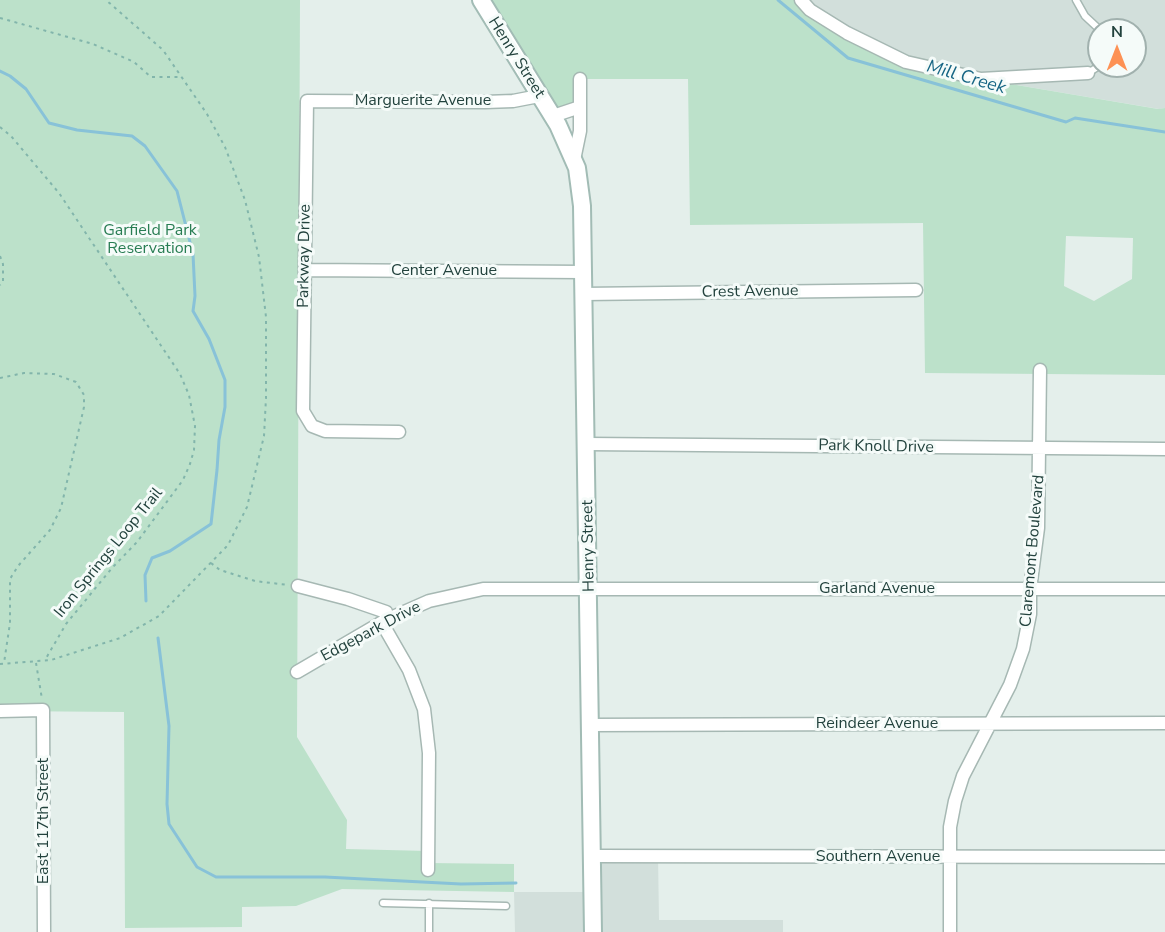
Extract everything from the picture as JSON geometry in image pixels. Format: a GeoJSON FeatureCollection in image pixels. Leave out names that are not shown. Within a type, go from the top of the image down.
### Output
{"type":"FeatureCollection","features":[{"type":"Feature","properties":{"kind":"street","name":"Henry Street"},"geometry":{"type":"LineString","coordinates":[[481,0],[553,116],[578,168],[582,206],[587,444],[593,932]]}},
{"type":"Feature","properties":{"kind":"street"},"geometry":{"type":"LineString","coordinates":[[801,0],[810,10],[847,33],[906,62],[981,79],[1087,70]]}},
{"type":"Feature","properties":{"kind":"street","name":"Henry Street"},"geometry":{"type":"LineString","coordinates":[[574,160],[580,131],[580,79]]}},
{"type":"Feature","properties":{"kind":"street","name":"Marguerite Avenue"},"geometry":{"type":"LineString","coordinates":[[307,101],[485,102],[513,101],[539,96]]}},
{"type":"Feature","properties":{"kind":"street","name":"Parkway Drive"},"geometry":{"type":"LineString","coordinates":[[307,101],[303,411],[312,426],[325,431],[399,432]]}},
{"type":"Feature","properties":{"kind":"street","name":"Henry Street"},"geometry":{"type":"LineString","coordinates":[[553,116],[580,107]]}},
{"type":"Feature","properties":{"kind":"street","name":"Center Avenue"},"geometry":{"type":"LineString","coordinates":[[305,270],[583,272]]}},
{"type":"Feature","properties":{"kind":"street","name":"Crest Avenue"},"geometry":{"type":"LineString","coordinates":[[583,294],[916,290]]}},
{"type":"Feature","properties":{"kind":"street","name":"Claremont Boulevard"},"geometry":{"type":"LineString","coordinates":[[950,932],[951,827],[955,801],[963,776],[1010,685],[1023,649],[1030,614],[1030,589],[1038,528],[1040,370]]}},
{"type":"Feature","properties":{"kind":"street","name":"Park Knoll Drive"},"geometry":{"type":"LineString","coordinates":[[587,444],[1165,449]]}},
{"type":"Feature","properties":{"kind":"street"},"geometry":{"type":"LineString","coordinates":[[298,586],[386,612],[386,630],[410,670],[424,709],[429,753],[428,870]]}},
{"type":"Feature","properties":{"kind":"street","name":"Edgepark Drive"},"geometry":{"type":"LineString","coordinates":[[297,672],[386,620],[429,601],[483,589],[589,589]]}},
{"type":"Feature","properties":{"kind":"street","name":"Garland Avenue"},"geometry":{"type":"LineString","coordinates":[[589,589],[1165,589]]}},
{"type":"Feature","properties":{"kind":"street"},"geometry":{"type":"LineString","coordinates":[[0,711],[43,710]]}},
{"type":"Feature","properties":{"kind":"street","name":"East 117th Street"},"geometry":{"type":"LineString","coordinates":[[43,710],[44,932]]}},
{"type":"Feature","properties":{"kind":"street","name":"Reindeer Avenue"},"geometry":{"type":"LineString","coordinates":[[589,725],[1165,723]]}},
{"type":"Feature","properties":{"kind":"street","name":"Southern Avenue"},"geometry":{"type":"LineString","coordinates":[[592,856],[1165,857]]}},
{"type":"Feature","properties":{"kind":"lane"},"geometry":{"type":"LineString","coordinates":[[1076,0],[1087,18]]}},
{"type":"Feature","properties":{"kind":"lane"},"geometry":{"type":"LineString","coordinates":[[383,903],[506,906]]}},
{"type":"Feature","properties":{"kind":"lane"},"geometry":{"type":"LineString","coordinates":[[429,903],[429,932]]}},
{"type":"Feature","properties":{"kind":"path"},"geometry":{"type":"LineString","coordinates":[[0,378],[24,373],[54,374],[76,382],[84,395],[84,407],[61,508],[50,530],[18,566],[10,579],[10,623],[2,664],[45,660],[120,638],[159,616],[211,563],[228,545],[247,507],[264,436],[266,316],[259,257],[245,200],[225,147],[207,114],[164,50],[106,0]]}},
{"type":"Feature","properties":{"kind":"path"},"geometry":{"type":"LineString","coordinates":[[0,18],[93,44],[134,62],[151,77],[182,77]]}},
{"type":"Feature","properties":{"kind":"path","name":"Iron Springs Loop Trail"},"geometry":{"type":"LineString","coordinates":[[0,127],[11,136],[59,193],[180,374],[189,395],[195,426],[194,450],[183,480],[137,542],[112,568],[66,624],[45,660]]}},
{"type":"Feature","properties":{"kind":"path"},"geometry":{"type":"LineString","coordinates":[[0,256],[3,264],[3,282],[0,285]]}},
{"type":"Feature","properties":{"kind":"path"},"geometry":{"type":"LineString","coordinates":[[211,563],[220,570],[255,581],[298,586]]}},
{"type":"Feature","properties":{"kind":"path"},"geometry":{"type":"LineString","coordinates":[[35,662],[43,710]]}},
{"type":"Feature","properties":{"kind":"shaded area"},"geometry":{"type":"Polygon","coordinates":[[[801,0],[1165,0],[1165,108],[1159,109],[981,79],[906,62],[801,0]]]}},
{"type":"Feature","properties":{"kind":"shaded area"},"geometry":{"type":"Polygon","coordinates":[[[592,856],[658,856],[659,920],[783,920],[783,932],[515,932],[514,892],[592,892],[592,856]]]}},
{"type":"Feature","properties":{"kind":"green space","name":"Garfield Park Reservation"},"geometry":{"type":"Polygon","coordinates":[[[0,0],[300,0],[297,737],[347,820],[346,849],[428,851],[428,863],[514,864],[514,892],[342,889],[296,906],[242,907],[242,927],[125,928],[124,712],[0,711],[0,0]]]}},
{"type":"Feature","properties":{"kind":"green space"},"geometry":{"type":"Polygon","coordinates":[[[481,0],[801,0],[906,62],[981,79],[1158,109],[1165,108],[1165,375],[925,373],[923,223],[690,225],[688,79],[580,79],[580,107],[553,116],[481,0]],[[1066,236],[1064,286],[1094,301],[1132,279],[1133,238],[1066,236]]]}},
{"type":"Feature","properties":{"kind":"waterway","name":"Mill Creek"},"geometry":{"type":"LineString","coordinates":[[778,0],[848,58],[1066,122],[1075,118],[1165,132]]}},
{"type":"Feature","properties":{"kind":"waterway"},"geometry":{"type":"LineString","coordinates":[[0,71],[26,89],[49,123],[77,130],[132,136],[145,146],[177,191],[193,254],[195,296],[193,311],[209,339],[225,380],[225,407],[219,440],[211,524],[170,551],[152,558],[145,575],[146,601]]}},
{"type":"Feature","properties":{"kind":"waterway"},"geometry":{"type":"LineString","coordinates":[[158,638],[169,726],[167,804],[169,824],[197,867],[216,877],[325,877],[461,884],[516,883]]}}]}
